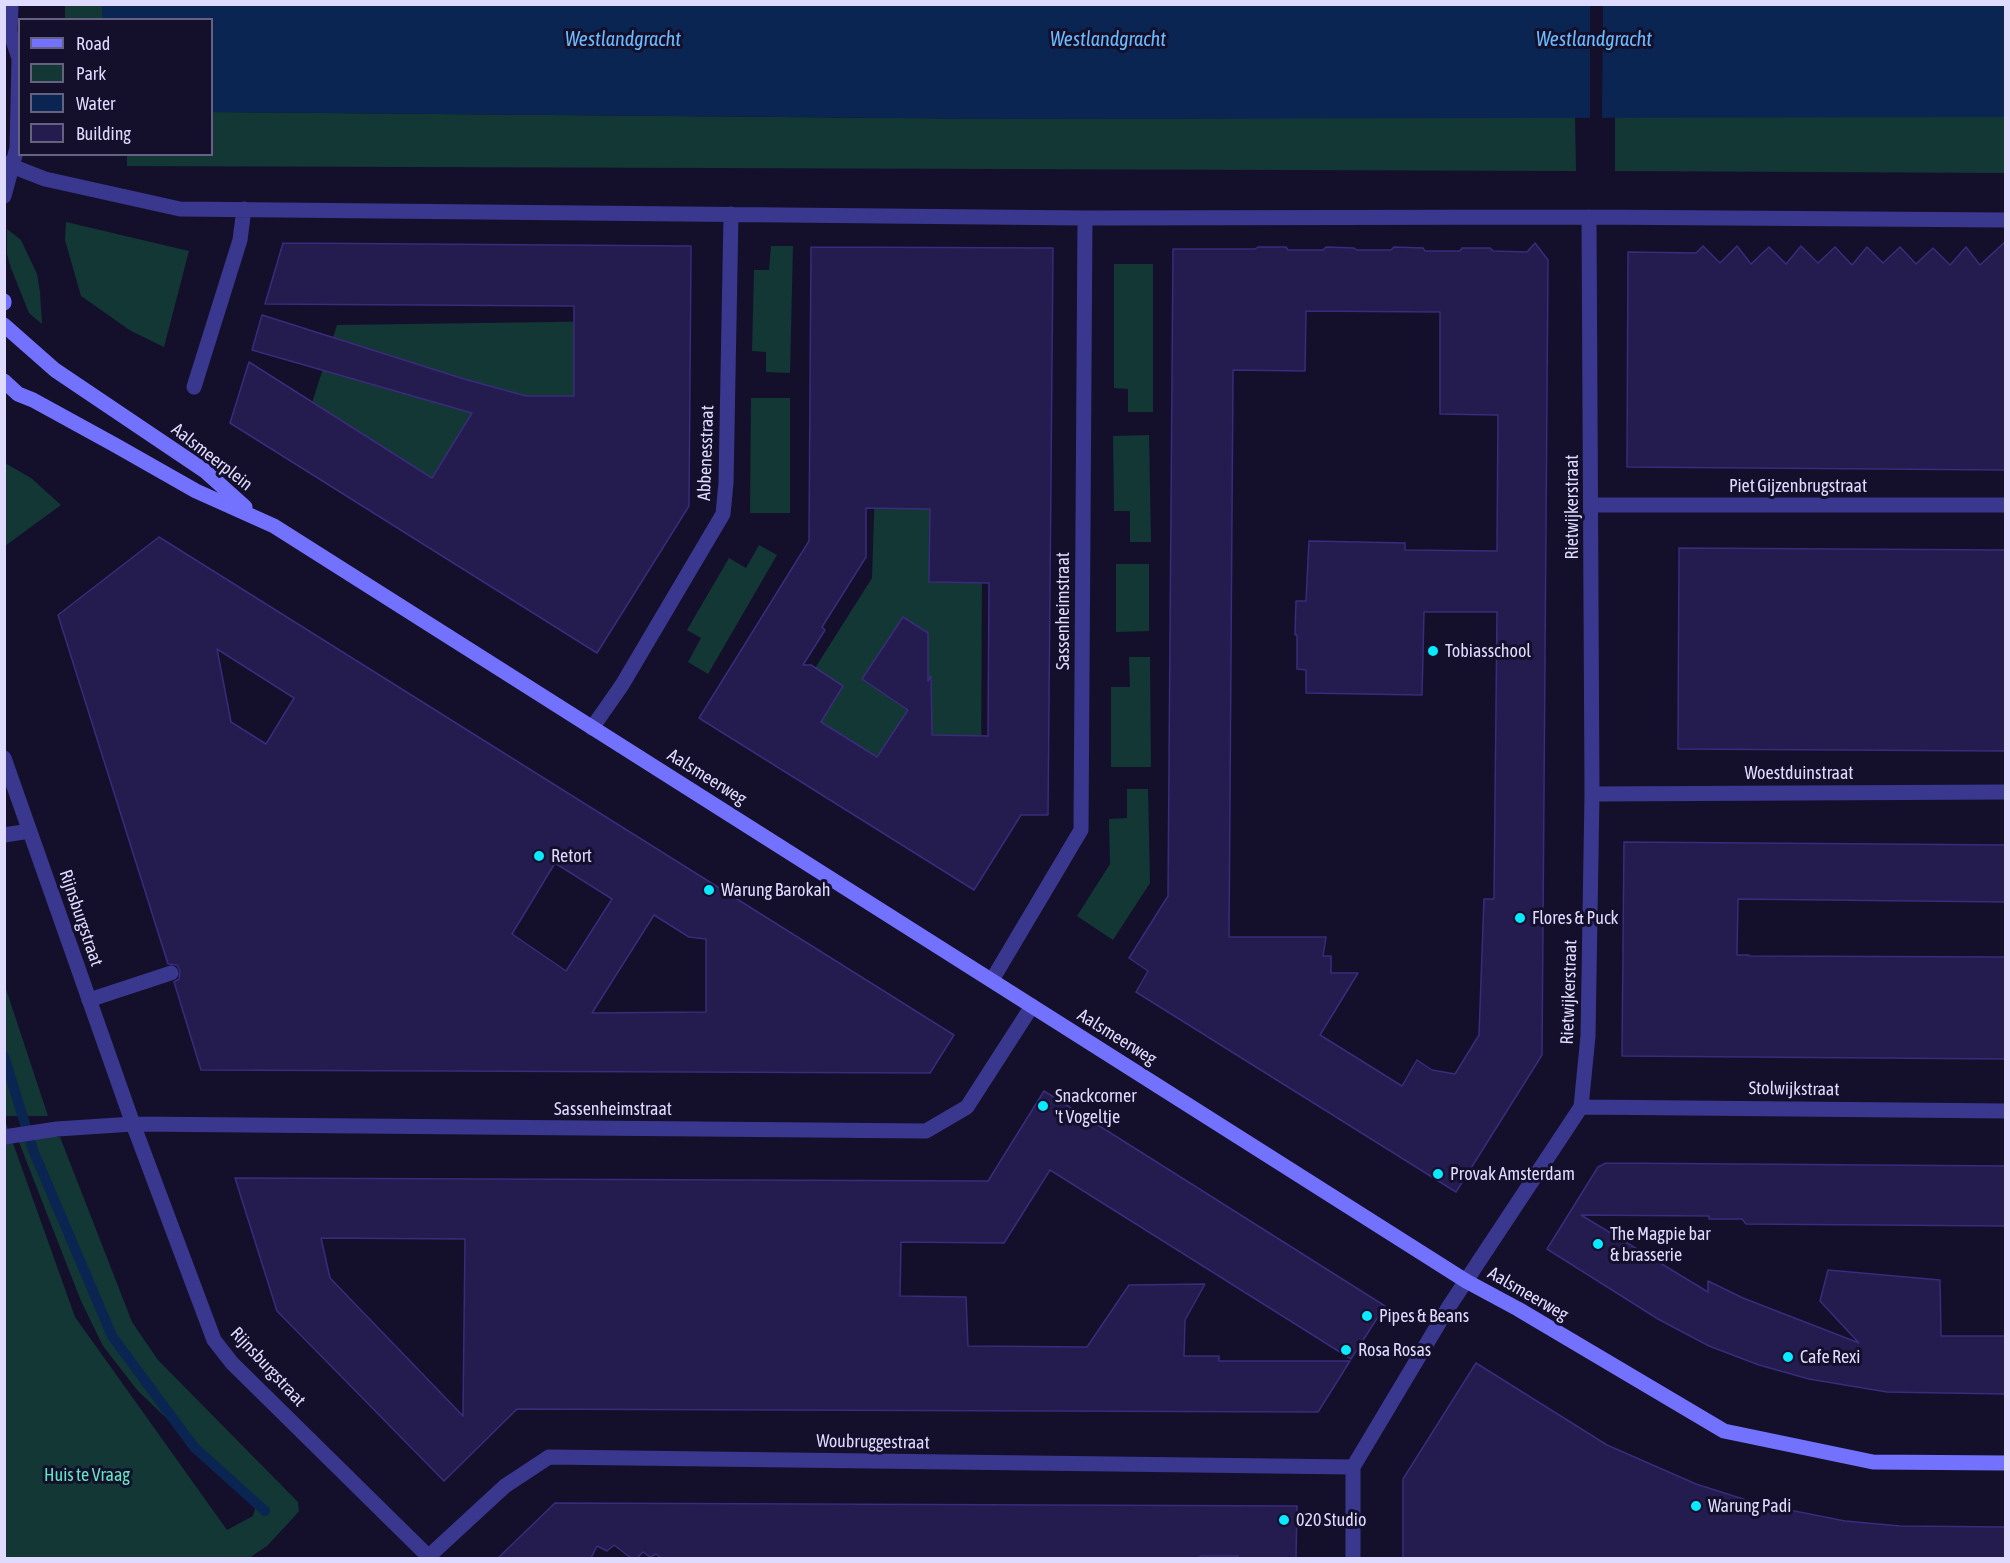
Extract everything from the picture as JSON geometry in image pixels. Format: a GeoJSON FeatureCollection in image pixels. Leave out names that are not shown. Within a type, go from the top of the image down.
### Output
{"type":"FeatureCollection","features":[{"type":"Feature","properties":{"kind":"main road","name":"Aalsmeerplein"},"geometry":{"type":"LineString","coordinates":[[4,325],[55,370],[205,471],[254,515]]}},
{"type":"Feature","properties":{"kind":"main road","name":"Aalsmeerplein"},"geometry":{"type":"LineString","coordinates":[[4,381],[18,394],[105,439],[196,491],[254,515]]}},
{"type":"Feature","properties":{"kind":"main road","name":"Aalsmeerweg"},"geometry":{"type":"LineString","coordinates":[[254,515],[1466,1281],[1518,1309],[1724,1431],[1873,1462],[2006,1462]]}},
{"type":"Feature","properties":{"kind":"street"},"geometry":{"type":"LineString","coordinates":[[11,4],[8,38],[18,56]]}},
{"type":"Feature","properties":{"kind":"street"},"geometry":{"type":"LineString","coordinates":[[4,196],[8,165],[17,148],[18,103]]}},
{"type":"Feature","properties":{"kind":"street"},"geometry":{"type":"LineString","coordinates":[[8,165],[45,179],[180,210],[1085,218],[1589,217],[2006,220]]}},
{"type":"Feature","properties":{"kind":"street"},"geometry":{"type":"LineString","coordinates":[[195,387],[240,240],[244,209]]}},
{"type":"Feature","properties":{"kind":"street","name":"Abbenesstraat"},"geometry":{"type":"LineString","coordinates":[[592,728],[622,685],[723,514],[726,483],[731,214]]}},
{"type":"Feature","properties":{"kind":"street","name":"Rietwijkerstraat"},"geometry":{"type":"LineString","coordinates":[[1353,1467],[1466,1281],[1581,1107],[1588,1036],[1592,794],[1589,217]]}},
{"type":"Feature","properties":{"kind":"street","name":"Sassenheimstraat"},"geometry":{"type":"LineString","coordinates":[[992,980],[1081,830],[1085,218]]}},
{"type":"Feature","properties":{"kind":"street","name":"Piet Gijzenbrugstraat"},"geometry":{"type":"LineString","coordinates":[[1591,506],[2006,505]]}},
{"type":"Feature","properties":{"kind":"street","name":"Rijnsburgstraat"},"geometry":{"type":"LineString","coordinates":[[4,758],[133,1125],[214,1340],[232,1363],[429,1558]]}},
{"type":"Feature","properties":{"kind":"street","name":"Woestduinstraat"},"geometry":{"type":"LineString","coordinates":[[1592,794],[2006,792]]}},
{"type":"Feature","properties":{"kind":"street"},"geometry":{"type":"LineString","coordinates":[[4,835],[30,831]]}},
{"type":"Feature","properties":{"kind":"street"},"geometry":{"type":"LineString","coordinates":[[89,1000],[171,973]]}},
{"type":"Feature","properties":{"kind":"street","name":"Sassenheimstraat"},"geometry":{"type":"LineString","coordinates":[[133,1125],[926,1131],[967,1107],[1032,1006]]}},
{"type":"Feature","properties":{"kind":"street","name":"Stolwijkstraat"},"geometry":{"type":"LineString","coordinates":[[1581,1107],[2006,1111]]}},
{"type":"Feature","properties":{"kind":"street"},"geometry":{"type":"LineString","coordinates":[[4,1137],[57,1129],[133,1125]]}},
{"type":"Feature","properties":{"kind":"street","name":"Woubruggestraat"},"geometry":{"type":"LineString","coordinates":[[429,1558],[505,1486],[549,1457],[1353,1467]]}},
{"type":"Feature","properties":{"kind":"street"},"geometry":{"type":"LineString","coordinates":[[1353,1467],[1353,1558]]}},
{"type":"Feature","properties":{"kind":"green space"},"geometry":{"type":"Polygon","coordinates":[[[65,5],[102,5],[102,18],[65,18],[65,5]]]}},
{"type":"Feature","properties":{"kind":"green space"},"geometry":{"type":"Polygon","coordinates":[[[213,112],[1014,119],[1575,117],[1576,171],[127,166],[127,156],[213,156],[213,112]]]}},
{"type":"Feature","properties":{"kind":"green space"},"geometry":{"type":"Polygon","coordinates":[[[1615,117],[2005,117],[2005,173],[1615,171],[1615,117]]]}},
{"type":"Feature","properties":{"kind":"green space"},"geometry":{"type":"Polygon","coordinates":[[[66,222],[189,251],[164,347],[131,331],[81,296],[65,240],[66,222]]]}},
{"type":"Feature","properties":{"kind":"green space"},"geometry":{"type":"Polygon","coordinates":[[[7,229],[21,240],[37,274],[42,324],[29,313],[11,268],[7,254],[7,229]]]}},
{"type":"Feature","properties":{"kind":"green space"},"geometry":{"type":"Polygon","coordinates":[[[771,246],[793,246],[790,373],[766,372],[766,352],[752,351],[754,270],[769,270],[771,246]]]}},
{"type":"Feature","properties":{"kind":"green space"},"geometry":{"type":"Polygon","coordinates":[[[1114,264],[1153,264],[1153,412],[1128,412],[1128,389],[1114,388],[1114,264]]]}},
{"type":"Feature","properties":{"kind":"green space"},"geometry":{"type":"Polygon","coordinates":[[[623,321],[578,568],[310,409],[337,325],[623,321]]]}},
{"type":"Feature","properties":{"kind":"green space"},"geometry":{"type":"Polygon","coordinates":[[[880,326],[983,326],[981,788],[969,813],[788,711],[872,578],[880,326]]]}},
{"type":"Feature","properties":{"kind":"green space"},"geometry":{"type":"Polygon","coordinates":[[[751,398],[790,398],[790,513],[750,513],[751,398]]]}},
{"type":"Feature","properties":{"kind":"green space"},"geometry":{"type":"Polygon","coordinates":[[[1149,435],[1151,542],[1130,542],[1130,511],[1114,511],[1113,436],[1149,435]]]}},
{"type":"Feature","properties":{"kind":"green space"},"geometry":{"type":"Polygon","coordinates":[[[5,463],[31,478],[61,505],[5,546],[5,463]]]}},
{"type":"Feature","properties":{"kind":"green space"},"geometry":{"type":"Polygon","coordinates":[[[759,545],[777,555],[708,674],[688,662],[701,638],[687,630],[729,558],[746,568],[759,545]]]}},
{"type":"Feature","properties":{"kind":"green space"},"geometry":{"type":"Polygon","coordinates":[[[1116,564],[1149,564],[1149,631],[1116,632],[1116,564]]]}},
{"type":"Feature","properties":{"kind":"green space"},"geometry":{"type":"Polygon","coordinates":[[[1129,657],[1150,657],[1151,767],[1111,767],[1111,687],[1130,687],[1129,657]]]}},
{"type":"Feature","properties":{"kind":"green space"},"geometry":{"type":"Polygon","coordinates":[[[1127,789],[1148,789],[1150,883],[1113,940],[1077,916],[1110,864],[1109,819],[1127,818],[1127,789]]]}},
{"type":"Feature","properties":{"kind":"green space"},"geometry":{"type":"Polygon","coordinates":[[[5,986],[48,1116],[5,1116],[5,986]]]}},
{"type":"Feature","properties":{"kind":"green space","name":"Huis te Vraag"},"geometry":{"type":"Polygon","coordinates":[[[4,1118],[75,1317],[227,1530],[253,1516],[254,1502],[138,1391],[103,1346],[81,1301],[17,1137],[60,1137],[132,1322],[158,1360],[298,1502],[299,1511],[293,1518],[267,1546],[249,1558],[5,1558],[4,1118]]]}},
{"type":"Feature","properties":{"kind":"water","name":"Westlandgracht"},"geometry":{"type":"Polygon","coordinates":[[[102,4],[2005,5],[2005,117],[1014,119],[213,112],[213,18],[102,18],[102,4]]]}},
{"type":"Feature","properties":{"kind":"pier"},"geometry":{"type":"Polygon","coordinates":[[[1590,5],[1603,5],[1602,120],[1590,120],[1590,5]]]}},
{"type":"Feature","properties":{"kind":"building"},"geometry":{"type":"Polygon","coordinates":[[[2006,241],[2006,470],[1627,467],[1628,252],[1696,253],[1703,246],[1720,263],[1737,246],[1751,264],[1769,247],[1786,264],[1801,246],[1818,263],[1835,247],[1852,265],[1867,247],[1883,263],[1900,247],[1916,264],[1933,248],[1950,265],[1966,247],[1980,265],[2006,241]]]}},
{"type":"Feature","properties":{"kind":"building"},"geometry":{"type":"Polygon","coordinates":[[[283,243],[691,246],[689,506],[597,653],[230,423],[249,362],[432,478],[472,413],[252,350],[262,315],[464,379],[526,396],[574,396],[574,306],[265,304],[283,243]]]}},
{"type":"Feature","properties":{"kind":"building"},"geometry":{"type":"Polygon","coordinates":[[[1535,243],[1548,260],[1542,1055],[1456,1192],[1136,992],[1148,971],[1129,958],[1168,896],[1173,249],[1286,247],[1288,250],[1323,250],[1326,247],[1391,250],[1394,247],[1423,248],[1425,251],[1490,248],[1493,251],[1527,252],[1535,243]],[[1306,311],[1305,371],[1233,370],[1229,937],[1326,937],[1323,956],[1331,956],[1331,973],[1358,973],[1320,1035],[1402,1086],[1417,1060],[1432,1070],[1455,1074],[1479,1035],[1484,899],[1494,899],[1497,612],[1424,612],[1422,695],[1306,693],[1306,670],[1297,669],[1296,601],[1306,601],[1309,541],[1405,543],[1405,550],[1497,551],[1498,415],[1440,414],[1440,312],[1306,311]]]}},
{"type":"Feature","properties":{"kind":"building"},"geometry":{"type":"Polygon","coordinates":[[[811,247],[1053,248],[1048,815],[1021,815],[974,890],[699,718],[809,541],[811,247]],[[866,508],[866,557],[822,627],[825,630],[803,665],[811,665],[843,686],[821,722],[877,757],[908,710],[862,679],[903,617],[928,633],[928,681],[931,676],[932,735],[988,736],[989,583],[929,582],[930,509],[866,508]]]}},
{"type":"Feature","properties":{"kind":"building"},"geometry":{"type":"Polygon","coordinates":[[[159,537],[954,1035],[930,1073],[201,1070],[174,982],[179,979],[180,971],[177,965],[168,964],[58,615],[159,537]],[[217,649],[231,722],[266,744],[294,698],[217,649]],[[555,863],[512,934],[566,971],[612,899],[555,863]],[[654,915],[592,1013],[706,1012],[706,939],[689,937],[654,915]]]}},
{"type":"Feature","properties":{"kind":"building"},"geometry":{"type":"Polygon","coordinates":[[[1679,548],[2006,550],[2006,751],[1678,749],[1679,548]]]}},
{"type":"Feature","properties":{"kind":"building"},"geometry":{"type":"Polygon","coordinates":[[[1624,842],[2006,845],[2006,902],[1738,899],[1737,955],[2006,957],[2006,1059],[1622,1056],[1624,842]]]}},
{"type":"Feature","properties":{"kind":"building"},"geometry":{"type":"Polygon","coordinates":[[[1044,1091],[1385,1306],[1351,1359],[1050,1170],[1004,1243],[901,1242],[900,1296],[966,1297],[968,1346],[1087,1347],[1129,1285],[1205,1284],[1185,1320],[1184,1356],[1219,1356],[1219,1361],[1350,1361],[1318,1412],[517,1409],[444,1481],[277,1311],[235,1178],[988,1181],[1044,1091]],[[321,1238],[330,1278],[463,1416],[465,1239],[321,1238]]]}},
{"type":"Feature","properties":{"kind":"building"},"geometry":{"type":"Polygon","coordinates":[[[1606,1163],[2006,1166],[2006,1226],[1746,1224],[1742,1219],[1709,1219],[1709,1216],[1581,1215],[1708,1292],[1708,1281],[1743,1298],[1859,1343],[1820,1301],[1828,1270],[1940,1280],[1941,1336],[2006,1336],[2006,1394],[1887,1392],[1809,1379],[1759,1365],[1709,1346],[1658,1319],[1547,1249],[1598,1167],[1606,1163]]]}},
{"type":"Feature","properties":{"kind":"building"},"geometry":{"type":"Polygon","coordinates":[[[1476,1363],[1607,1445],[1696,1484],[1759,1504],[1845,1521],[1900,1526],[2006,1527],[2006,1558],[1403,1558],[1403,1479],[1476,1363]]]}},
{"type":"Feature","properties":{"kind":"building"},"geometry":{"type":"Polygon","coordinates":[[[555,1503],[1297,1506],[1296,1558],[1201,1556],[1198,1558],[661,1558],[656,1554],[650,1557],[643,1552],[637,1558],[631,1558],[614,1545],[607,1551],[597,1546],[591,1558],[498,1558],[555,1503]]]}},
{"type":"Feature","properties":{"kind":"waterway"},"geometry":{"type":"LineString","coordinates":[[4,1056],[33,1150],[112,1336],[194,1447],[265,1511]]}},
{"type":"Feature","properties":{"kind":"place","name":"Tobiasschool"},"geometry":{"type":"Point","coordinates":[1433,651]}},
{"type":"Feature","properties":{"kind":"place","name":"Retort"},"geometry":{"type":"Point","coordinates":[539,856]}},
{"type":"Feature","properties":{"kind":"place","name":"Warung Barokah"},"geometry":{"type":"Point","coordinates":[709,890]}},
{"type":"Feature","properties":{"kind":"place","name":"Flores & Puck"},"geometry":{"type":"Point","coordinates":[1520,918]}},
{"type":"Feature","properties":{"kind":"place","name":"Snackcorner 't Vogeltje"},"geometry":{"type":"Point","coordinates":[1043,1106]}},
{"type":"Feature","properties":{"kind":"place","name":"Provak Amsterdam"},"geometry":{"type":"Point","coordinates":[1438,1174]}},
{"type":"Feature","properties":{"kind":"place","name":"The Magpie bar & brasserie"},"geometry":{"type":"Point","coordinates":[1598,1244]}},
{"type":"Feature","properties":{"kind":"place","name":"Pipes & Beans"},"geometry":{"type":"Point","coordinates":[1367,1316]}},
{"type":"Feature","properties":{"kind":"place","name":"Rosa Rosas"},"geometry":{"type":"Point","coordinates":[1346,1350]}},
{"type":"Feature","properties":{"kind":"place","name":"Cafe Rexi"},"geometry":{"type":"Point","coordinates":[1788,1357]}},
{"type":"Feature","properties":{"kind":"place","name":"Warung Padi"},"geometry":{"type":"Point","coordinates":[1696,1506]}},
{"type":"Feature","properties":{"kind":"place","name":"020 Studio"},"geometry":{"type":"Point","coordinates":[1284,1520]}}]}
